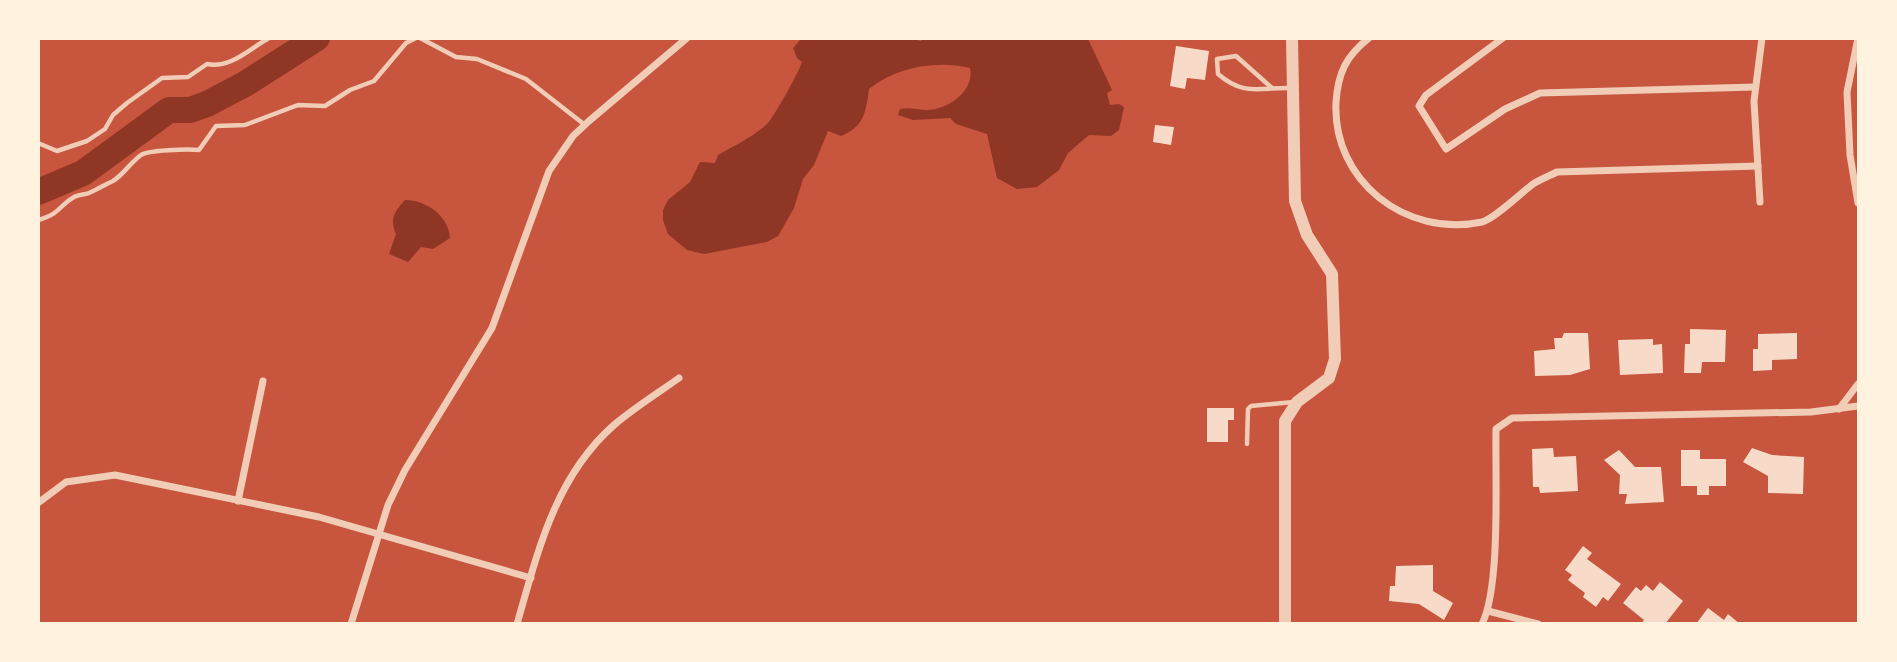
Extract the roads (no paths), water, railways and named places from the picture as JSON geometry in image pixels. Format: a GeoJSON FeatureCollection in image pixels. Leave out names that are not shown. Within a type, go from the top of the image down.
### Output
{"type":"FeatureCollection","features":[{"type":"Feature","properties":{"kind":"street"},"geometry":{"type":"LineString","coordinates":[[351,624],[379,533],[405,470],[492,328],[549,171],[585,125],[687,38]]}},
{"type":"Feature","properties":{"kind":"street"},"geometry":{"type":"LineString","coordinates":[[1285,624],[1284,430],[1288,413],[1297,402],[1329,378],[1335,359],[1332,274],[1307,235],[1295,201],[1292,38]]}},
{"type":"Feature","properties":{"kind":"street"},"geometry":{"type":"LineString","coordinates":[[1369,38],[1345,62],[1338,80],[1337,134],[1353,169],[1366,188],[1382,202],[1408,216],[1443,223],[1486,222],[1536,182],[1557,172],[1758,166]]}},
{"type":"Feature","properties":{"kind":"street"},"geometry":{"type":"LineString","coordinates":[[1503,38],[1426,95],[1419,106],[1446,149],[1505,109],[1540,93],[1755,87]]}},
{"type":"Feature","properties":{"kind":"street"},"geometry":{"type":"LineString","coordinates":[[1760,202],[1755,87],[1762,38]]}},
{"type":"Feature","properties":{"kind":"street"},"geometry":{"type":"LineString","coordinates":[[1858,38],[1847,92],[1850,155],[1858,203]]}},
{"type":"Feature","properties":{"kind":"street"},"geometry":{"type":"LineString","coordinates":[[517,624],[550,514],[571,475],[613,426],[679,378]]}},
{"type":"Feature","properties":{"kind":"street"},"geometry":{"type":"LineString","coordinates":[[238,501],[263,381]]}},
{"type":"Feature","properties":{"kind":"street"},"geometry":{"type":"LineString","coordinates":[[1839,409],[1858,384]]}},
{"type":"Feature","properties":{"kind":"street"},"geometry":{"type":"LineString","coordinates":[[1482,624],[1488,611],[1493,567],[1496,429],[1512,418],[1839,409],[1858,406]]}},
{"type":"Feature","properties":{"kind":"street"},"geometry":{"type":"LineString","coordinates":[[38,503],[66,482],[115,475],[379,533],[531,578]]}},
{"type":"Feature","properties":{"kind":"street"},"geometry":{"type":"LineString","coordinates":[[1488,611],[1538,624]]}},
{"type":"Feature","properties":{"kind":"lane"},"geometry":{"type":"LineString","coordinates":[[38,143],[57,150],[86,141],[105,129],[113,115],[127,103],[162,78],[188,77],[207,64],[219,66],[231,62],[269,38]]}},
{"type":"Feature","properties":{"kind":"lane"},"geometry":{"type":"LineString","coordinates":[[38,220],[60,212],[76,195],[90,193],[113,181],[142,154],[151,151],[164,153],[178,148],[199,150],[216,126],[245,125],[298,106],[326,106],[338,101],[350,90],[374,81],[406,43],[418,38],[456,57],[477,59],[526,79],[585,125]]}},
{"type":"Feature","properties":{"kind":"lane"},"geometry":{"type":"LineString","coordinates":[[1272,88],[1236,56],[1217,59],[1218,74],[1236,87],[1248,91],[1292,88]]}},
{"type":"Feature","properties":{"kind":"lane"},"geometry":{"type":"LineString","coordinates":[[1247,444],[1248,410],[1251,406],[1297,402]]}},
{"type":"Feature","properties":{"kind":"waterway"},"geometry":{"type":"LineString","coordinates":[[38,192],[83,173],[169,110],[190,110],[207,104],[245,84],[317,38]]}}]}
